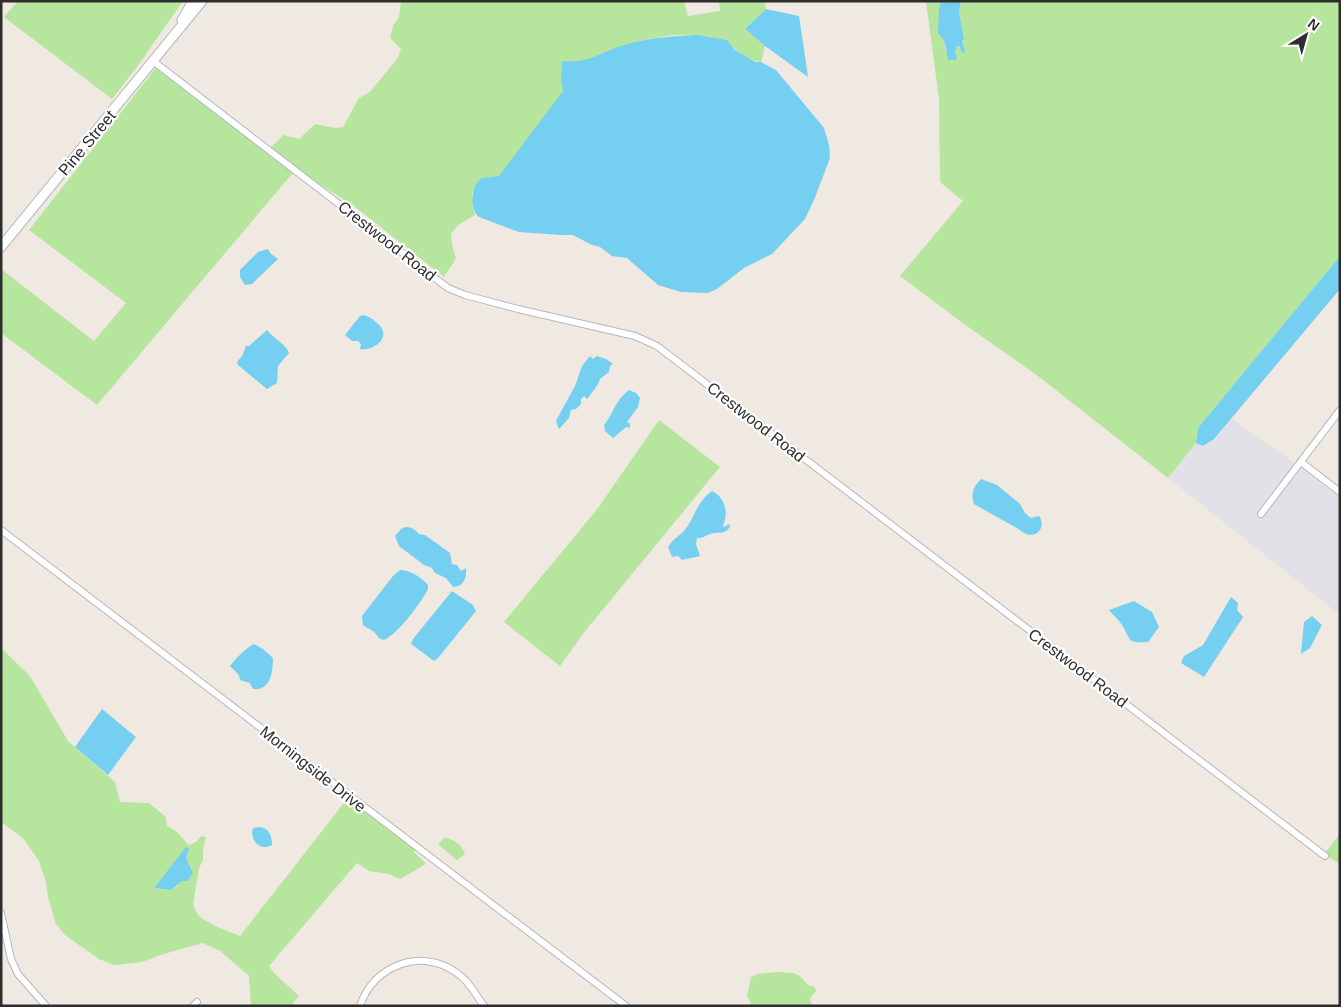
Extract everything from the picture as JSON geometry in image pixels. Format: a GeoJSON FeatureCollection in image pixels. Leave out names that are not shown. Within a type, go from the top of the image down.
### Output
{"type":"FeatureCollection","features":[{"type":"Feature","properties":{"kind":"main road","name":"Pine Street"},"geometry":{"type":"LineString","coordinates":[[171,38],[193,1]]}},
{"type":"Feature","properties":{"kind":"main road","name":"Pine Street"},"geometry":{"type":"LineString","coordinates":[[1,247],[202,1]]}},
{"type":"Feature","properties":{"kind":"street","name":"Crestwood Road"},"geometry":{"type":"LineString","coordinates":[[152,61],[448,288],[465,295],[518,309],[635,336],[657,346],[1325,856]]}},
{"type":"Feature","properties":{"kind":"street"},"geometry":{"type":"LineString","coordinates":[[1261,514],[1340,410]]}},
{"type":"Feature","properties":{"kind":"street"},"geometry":{"type":"LineString","coordinates":[[1301,462],[1340,492]]}},
{"type":"Feature","properties":{"kind":"street","name":"Morningside Drive"},"geometry":{"type":"LineString","coordinates":[[1,530],[626,1006]]}},
{"type":"Feature","properties":{"kind":"street"},"geometry":{"type":"LineString","coordinates":[[1,913],[11,959],[18,974],[46,1006]]}},
{"type":"Feature","properties":{"kind":"street"},"geometry":{"type":"LineString","coordinates":[[360,1006],[369,986],[380,975],[394,966],[418,960],[442,964],[457,972],[468,983],[484,1006]]}},
{"type":"Feature","properties":{"kind":"shaded area"},"geometry":{"type":"Polygon","coordinates":[[[1231,418],[1299,466],[1340,498],[1340,615],[1168,478],[1196,443],[1203,446],[1214,439],[1231,418]]]}},
{"type":"Feature","properties":{"kind":"green space"},"geometry":{"type":"Polygon","coordinates":[[[18,1],[183,1],[112,99],[4,17],[18,1]]]}},
{"type":"Feature","properties":{"kind":"green space"},"geometry":{"type":"Polygon","coordinates":[[[401,1],[684,1],[688,16],[720,11],[719,1],[765,1],[766,9],[745,29],[765,46],[761,62],[751,60],[742,55],[727,40],[694,35],[678,35],[632,43],[588,60],[574,63],[567,62],[561,66],[564,91],[499,177],[482,178],[472,193],[475,215],[458,225],[451,234],[456,258],[444,277],[354,206],[300,172],[291,175],[97,405],[1,333],[1,269],[94,341],[126,303],[29,230],[158,65],[267,152],[283,135],[299,139],[315,124],[336,128],[343,127],[359,98],[370,92],[398,58],[401,49],[390,38],[393,26],[399,17],[401,1]]]}},
{"type":"Feature","properties":{"kind":"green space"},"geometry":{"type":"Polygon","coordinates":[[[926,1],[941,1],[942,37],[947,54],[955,52],[957,46],[965,51],[962,42],[964,39],[959,12],[961,1],[1340,1],[1340,256],[1198,428],[1196,443],[1168,478],[1038,376],[900,276],[963,201],[940,182],[939,99],[926,1]]]}},
{"type":"Feature","properties":{"kind":"green space"},"geometry":{"type":"Polygon","coordinates":[[[659,420],[720,467],[586,630],[560,666],[504,622],[598,508],[659,420]]]}},
{"type":"Feature","properties":{"kind":"green space"},"geometry":{"type":"Polygon","coordinates":[[[1,648],[30,676],[68,741],[115,782],[120,802],[149,803],[166,817],[167,826],[176,831],[189,845],[196,842],[201,836],[206,837],[193,904],[200,917],[215,926],[240,936],[347,799],[364,809],[415,849],[414,852],[426,864],[400,879],[389,874],[369,871],[357,863],[269,966],[299,996],[291,1006],[251,1006],[249,976],[220,951],[203,943],[142,962],[114,965],[99,959],[65,935],[56,924],[39,861],[23,838],[1,822],[1,648]],[[186,848],[154,888],[171,890],[177,886],[192,870],[186,857],[186,848]]]}},
{"type":"Feature","properties":{"kind":"green space"},"geometry":{"type":"Polygon","coordinates":[[[1340,834],[1340,864],[1324,854],[1340,834]]]}},
{"type":"Feature","properties":{"kind":"green space"},"geometry":{"type":"Polygon","coordinates":[[[445,837],[457,843],[465,854],[457,860],[454,858],[438,844],[445,837]]]}},
{"type":"Feature","properties":{"kind":"green space"},"geometry":{"type":"Polygon","coordinates":[[[793,973],[800,976],[808,985],[815,987],[816,991],[810,998],[812,1006],[752,1006],[747,996],[751,977],[758,974],[793,973]]]}},
{"type":"Feature","properties":{"kind":"water"},"geometry":{"type":"Polygon","coordinates":[[[941,1],[961,1],[959,12],[964,39],[962,42],[965,51],[963,54],[959,46],[957,46],[955,52],[956,60],[948,60],[944,42],[938,33],[941,1]]]}},
{"type":"Feature","properties":{"kind":"water"},"geometry":{"type":"Polygon","coordinates":[[[766,9],[799,16],[808,77],[745,29],[766,9]]]}},
{"type":"Feature","properties":{"kind":"water"},"geometry":{"type":"Polygon","coordinates":[[[697,35],[727,40],[735,50],[755,62],[761,62],[776,70],[824,128],[829,145],[830,158],[814,200],[805,219],[772,254],[744,268],[717,289],[708,293],[681,292],[658,285],[627,258],[612,256],[600,247],[573,235],[519,232],[479,217],[476,214],[473,204],[473,191],[478,181],[482,178],[499,176],[563,91],[561,77],[562,61],[587,59],[624,45],[642,41],[697,35]]]}},
{"type":"Feature","properties":{"kind":"water"},"geometry":{"type":"Polygon","coordinates":[[[268,249],[278,259],[252,284],[245,285],[240,277],[240,270],[258,252],[268,249]]]}},
{"type":"Feature","properties":{"kind":"water"},"geometry":{"type":"Polygon","coordinates":[[[1340,256],[1340,289],[1214,439],[1203,446],[1196,443],[1198,428],[1340,256]]]}},
{"type":"Feature","properties":{"kind":"water"},"geometry":{"type":"Polygon","coordinates":[[[364,315],[380,326],[383,335],[376,345],[368,349],[360,349],[361,344],[358,341],[352,341],[345,335],[360,316],[364,315]]]}},
{"type":"Feature","properties":{"kind":"water"},"geometry":{"type":"Polygon","coordinates":[[[267,330],[285,346],[289,353],[278,366],[277,383],[267,389],[238,365],[237,362],[246,346],[249,346],[267,330]]]}},
{"type":"Feature","properties":{"kind":"water"},"geometry":{"type":"Polygon","coordinates":[[[590,356],[593,359],[597,356],[606,359],[613,364],[610,366],[609,372],[600,379],[587,399],[584,396],[581,399],[581,404],[576,409],[571,410],[569,418],[559,429],[556,421],[575,386],[582,366],[590,356]]]}},
{"type":"Feature","properties":{"kind":"water"},"geometry":{"type":"Polygon","coordinates":[[[629,390],[636,393],[640,398],[638,407],[627,422],[630,424],[630,428],[626,427],[613,438],[605,431],[604,425],[618,402],[629,390]]]}},
{"type":"Feature","properties":{"kind":"water"},"geometry":{"type":"Polygon","coordinates":[[[981,479],[997,485],[1020,504],[1025,513],[1031,518],[1039,516],[1042,525],[1038,532],[1030,535],[1025,533],[974,504],[973,490],[981,479]]]}},
{"type":"Feature","properties":{"kind":"water"},"geometry":{"type":"Polygon","coordinates":[[[712,491],[720,497],[725,506],[724,527],[729,524],[730,527],[723,532],[697,538],[696,544],[700,556],[682,560],[678,556],[672,557],[668,547],[685,530],[700,504],[712,491]]]}},
{"type":"Feature","properties":{"kind":"water"},"geometry":{"type":"Polygon","coordinates":[[[405,527],[412,528],[419,534],[425,535],[450,553],[452,564],[457,565],[461,571],[466,568],[466,575],[462,584],[453,587],[446,578],[435,573],[432,568],[424,565],[399,546],[395,536],[405,527]]]}},
{"type":"Feature","properties":{"kind":"water"},"geometry":{"type":"Polygon","coordinates":[[[400,570],[408,571],[419,577],[428,585],[428,589],[401,626],[383,640],[363,625],[362,616],[393,576],[400,570]]]}},
{"type":"Feature","properties":{"kind":"water"},"geometry":{"type":"Polygon","coordinates":[[[452,591],[473,605],[476,611],[434,661],[411,644],[452,591]]]}},
{"type":"Feature","properties":{"kind":"water"},"geometry":{"type":"Polygon","coordinates":[[[1231,597],[1238,603],[1237,610],[1243,617],[1204,677],[1181,663],[1184,656],[1203,645],[1231,597]]]}},
{"type":"Feature","properties":{"kind":"water"},"geometry":{"type":"Polygon","coordinates":[[[1134,601],[1152,612],[1159,627],[1148,642],[1130,640],[1121,623],[1109,610],[1134,601]]]}},
{"type":"Feature","properties":{"kind":"water"},"geometry":{"type":"Polygon","coordinates":[[[1312,616],[1322,625],[1310,648],[1301,654],[1304,622],[1312,616]]]}},
{"type":"Feature","properties":{"kind":"water"},"geometry":{"type":"Polygon","coordinates":[[[254,644],[273,658],[270,679],[264,687],[259,689],[253,689],[250,683],[240,680],[239,675],[230,666],[234,660],[254,644]]]}},
{"type":"Feature","properties":{"kind":"water"},"geometry":{"type":"Polygon","coordinates":[[[102,709],[136,737],[108,775],[75,747],[102,709]]]}},
{"type":"Feature","properties":{"kind":"water"},"geometry":{"type":"Polygon","coordinates":[[[260,827],[266,829],[269,833],[272,845],[268,847],[260,846],[254,840],[253,828],[260,827]]]}},
{"type":"Feature","properties":{"kind":"water"},"geometry":{"type":"Polygon","coordinates":[[[186,847],[189,849],[186,857],[193,873],[187,881],[182,881],[171,890],[154,888],[186,847]]]}}]}
